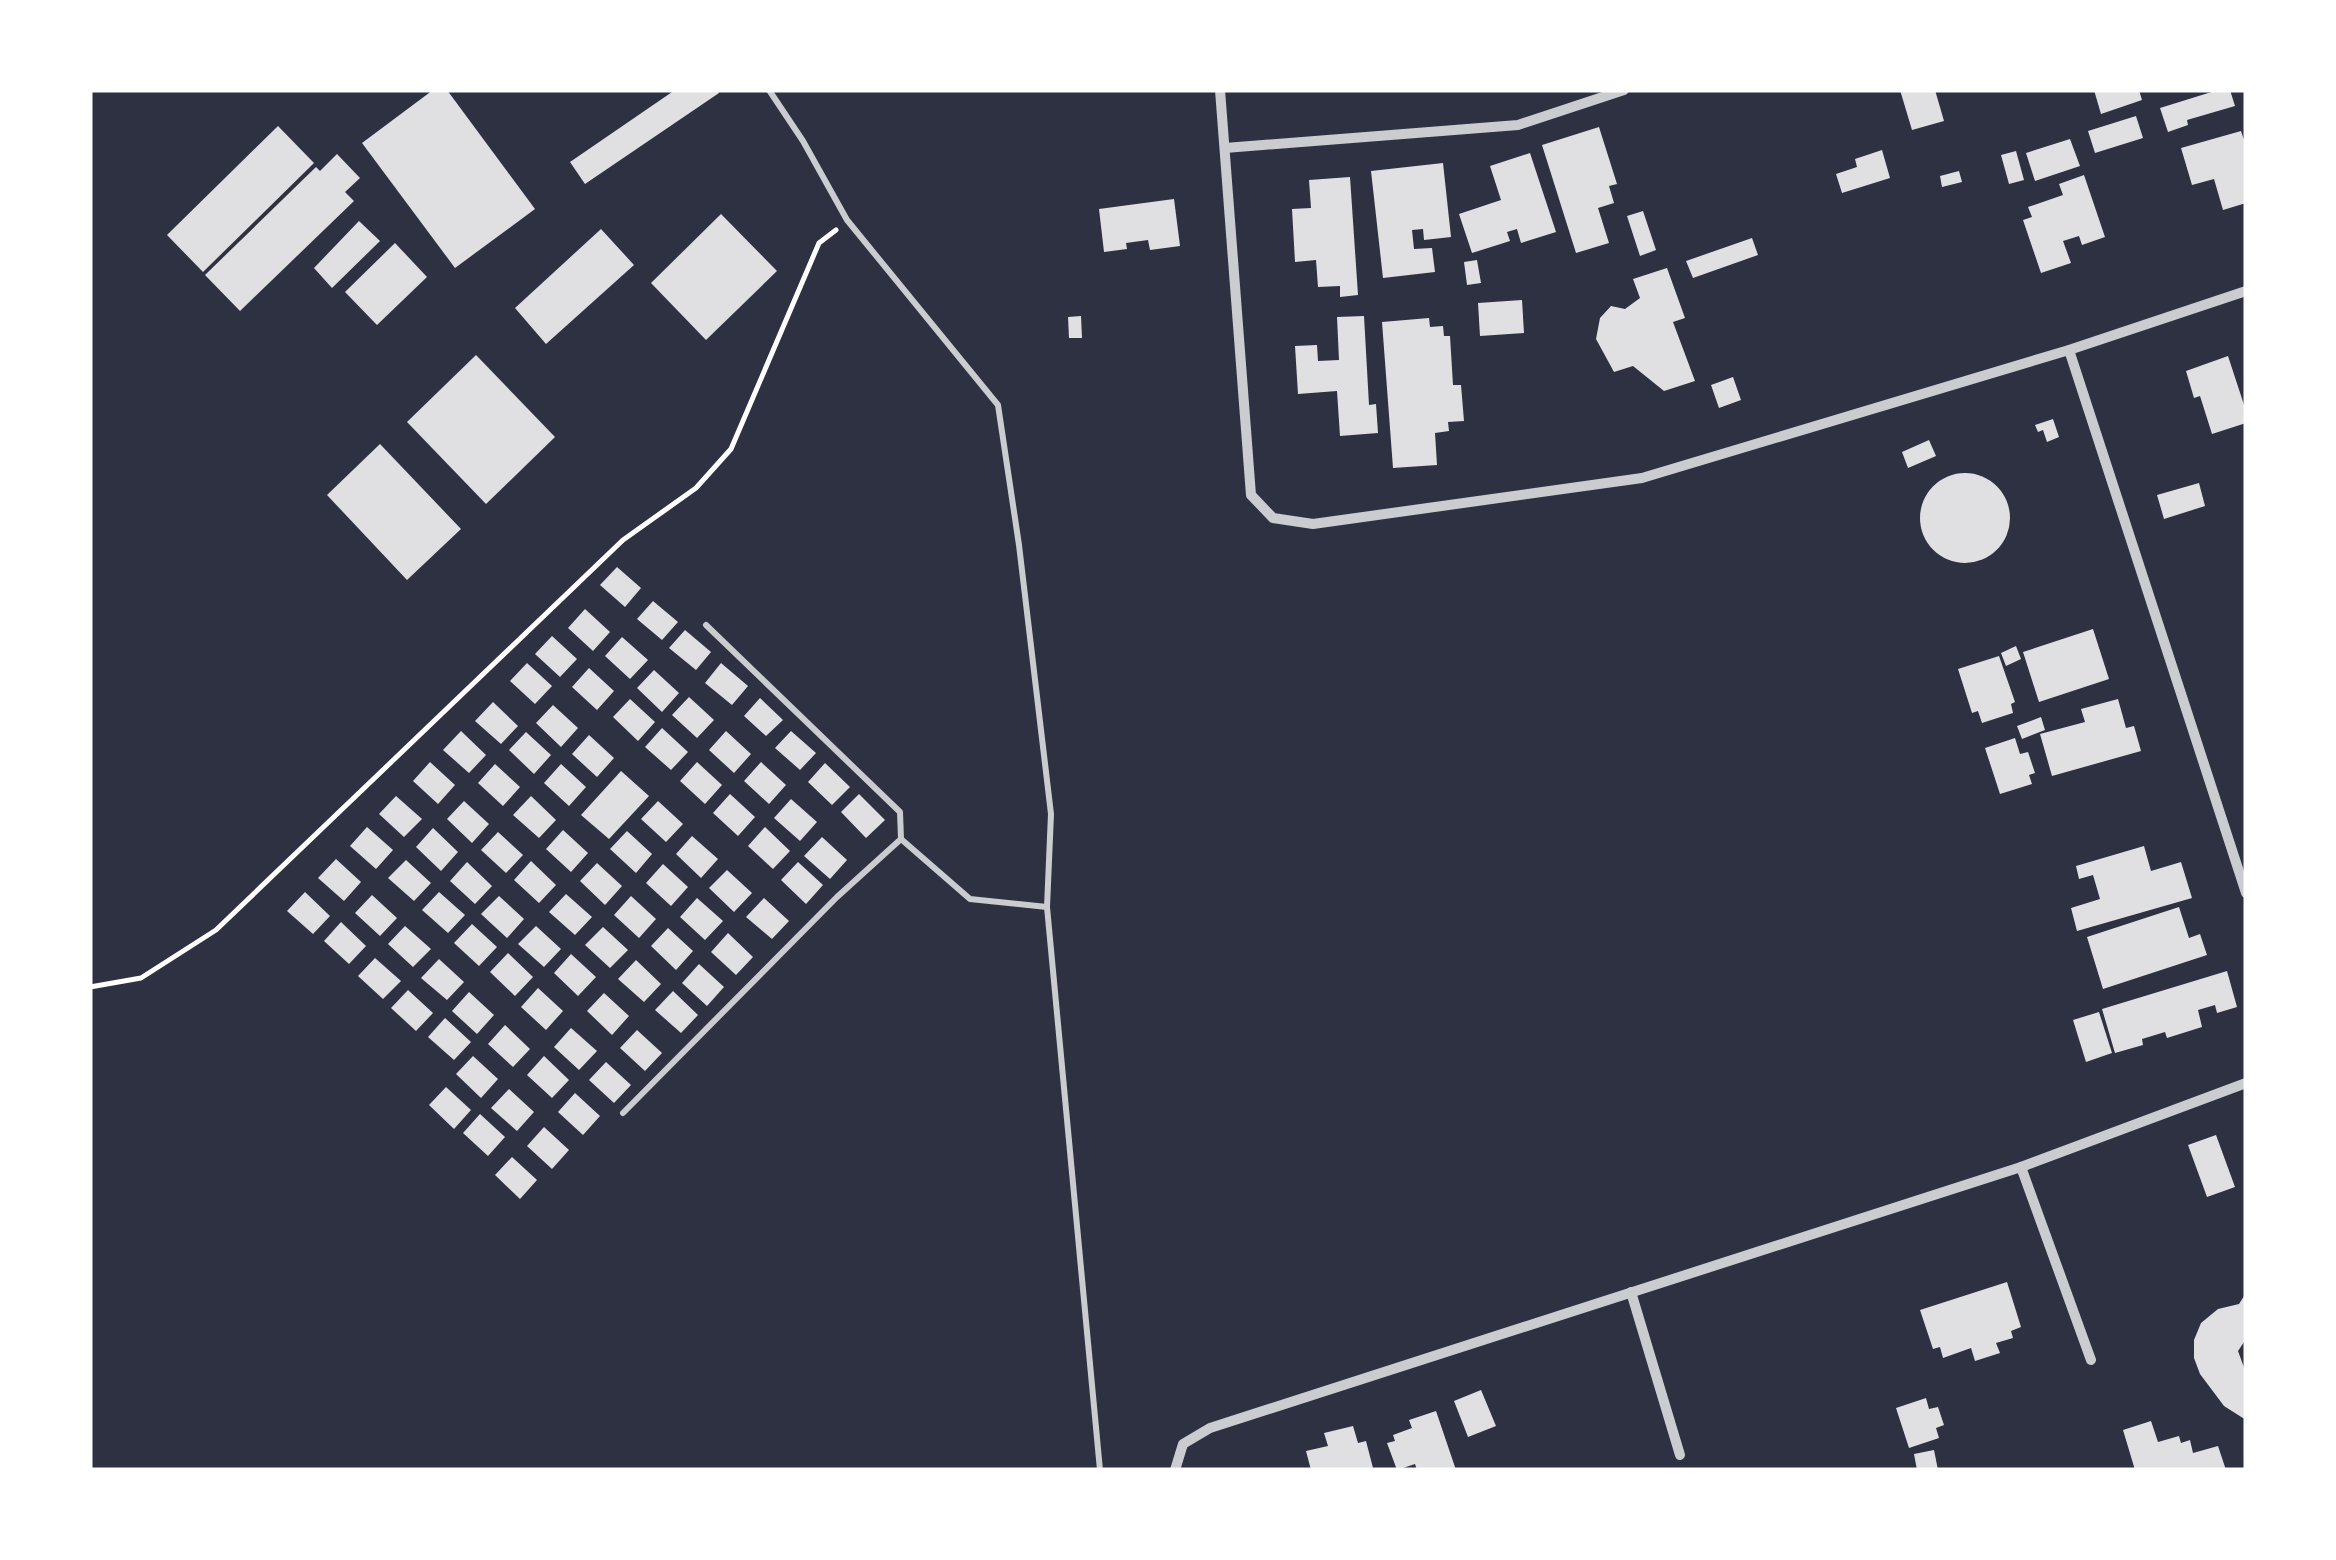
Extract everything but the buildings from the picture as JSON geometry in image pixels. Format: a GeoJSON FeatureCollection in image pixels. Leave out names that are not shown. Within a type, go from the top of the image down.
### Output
{"type":"FeatureCollection","features":[{"type":"Feature","properties":{"kind":"street"},"geometry":{"type":"LineString","coordinates":[[1220,90],[1251,494],[1273,518],[1312,524],[1642,478],[2068,350],[2246,291]]}},
{"type":"Feature","properties":{"kind":"street"},"geometry":{"type":"LineString","coordinates":[[1225,148],[1518,125],[1624,90]]}},
{"type":"Feature","properties":{"kind":"street"},"geometry":{"type":"LineString","coordinates":[[2068,350],[2246,893]]}},
{"type":"Feature","properties":{"kind":"street"},"geometry":{"type":"LineString","coordinates":[[1175,1470],[1183,1444],[1210,1428],[2021,1167],[2246,1083]]}},
{"type":"Feature","properties":{"kind":"street"},"geometry":{"type":"LineString","coordinates":[[2021,1167],[2091,1360]]}},
{"type":"Feature","properties":{"kind":"street"},"geometry":{"type":"LineString","coordinates":[[1631,1292],[1680,1455]]}},
{"type":"Feature","properties":{"kind":"lane"},"geometry":{"type":"LineString","coordinates":[[769,90],[847,220],[998,404],[1051,814],[1046,907],[1100,1470]]}},
{"type":"Feature","properties":{"kind":"lane"},"geometry":{"type":"LineString","coordinates":[[706,624],[900,812],[901,839],[970,898],[1046,907]]}},
{"type":"Feature","properties":{"kind":"lane"},"geometry":{"type":"LineString","coordinates":[[623,1113],[837,897],[901,839]]}},
{"type":"Feature","properties":{"kind":"path"},"geometry":{"type":"LineString","coordinates":[[90,987],[141,978],[216,930],[622,540],[696,488],[731,450],[819,243],[847,220]]}}]}
